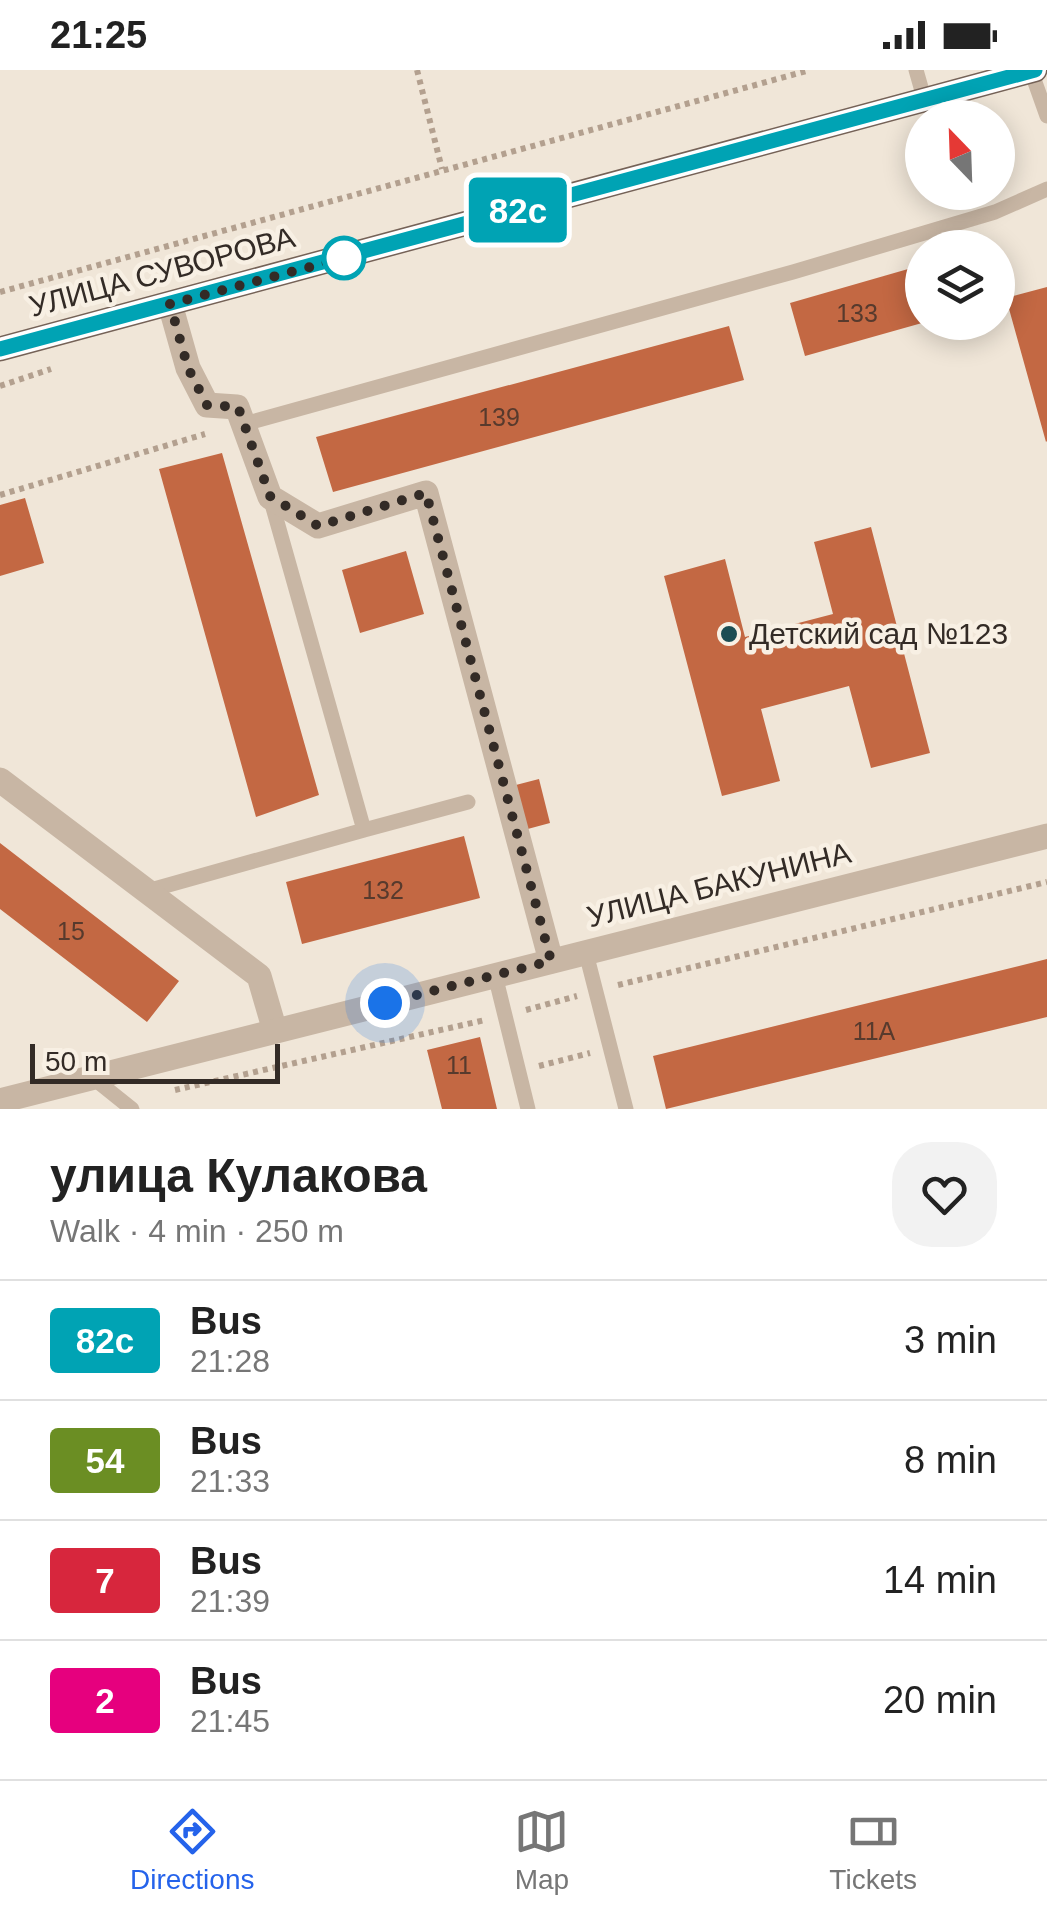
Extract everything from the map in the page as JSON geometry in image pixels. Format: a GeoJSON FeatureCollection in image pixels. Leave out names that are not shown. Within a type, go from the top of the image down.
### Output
{"type":"FeatureCollection","features":[{"type":"Feature","properties":{"kind":"main road","name":"УЛИЦА СУВОРОВА"},"geometry":{"type":"LineString","coordinates":[[0,349],[1033,71]]}},
{"type":"Feature","properties":{"kind":"street"},"geometry":{"type":"LineString","coordinates":[[170,304],[188,368],[207,405],[238,407],[270,496],[318,526],[426,493],[551,961]]}},
{"type":"Feature","properties":{"kind":"street"},"geometry":{"type":"LineString","coordinates":[[0,780],[259,976],[275,1031]]}},
{"type":"Feature","properties":{"kind":"street","name":"УЛИЦА БАКУНИНА"},"geometry":{"type":"LineString","coordinates":[[0,1100],[1047,836]]}},
{"type":"Feature","properties":{"kind":"lane"},"geometry":{"type":"LineString","coordinates":[[916,70],[924,98]]}},
{"type":"Feature","properties":{"kind":"lane"},"geometry":{"type":"LineString","coordinates":[[1033,71],[1047,116]]}},
{"type":"Feature","properties":{"kind":"lane"},"geometry":{"type":"LineString","coordinates":[[244,424],[793,272],[994,212],[1047,189]]}},
{"type":"Feature","properties":{"kind":"lane"},"geometry":{"type":"LineString","coordinates":[[270,496],[364,830]]}},
{"type":"Feature","properties":{"kind":"lane"},"geometry":{"type":"LineString","coordinates":[[147,892],[468,802]]}},
{"type":"Feature","properties":{"kind":"lane"},"geometry":{"type":"LineString","coordinates":[[586,952],[626,1109]]}},
{"type":"Feature","properties":{"kind":"lane"},"geometry":{"type":"LineString","coordinates":[[494,975],[528,1109]]}},
{"type":"Feature","properties":{"kind":"lane"},"geometry":{"type":"LineString","coordinates":[[92,1077],[132,1109]]}},
{"type":"Feature","properties":{"kind":"path"},"geometry":{"type":"LineString","coordinates":[[416,70],[442,169]]}},
{"type":"Feature","properties":{"kind":"path"},"geometry":{"type":"LineString","coordinates":[[0,292],[810,70]]}},
{"type":"Feature","properties":{"kind":"path"},"geometry":{"type":"LineString","coordinates":[[0,495],[244,424]]}},
{"type":"Feature","properties":{"kind":"path"},"geometry":{"type":"LineString","coordinates":[[518,1070],[610,1048]]}},
{"type":"Feature","properties":{"kind":"building"},"geometry":{"type":"Polygon","coordinates":[[[905,270],[905,328],[805,356],[790,303],[905,270]]]}},
{"type":"Feature","properties":{"kind":"building"},"geometry":{"type":"Polygon","coordinates":[[[1047,287],[1046,442],[1015,330],[1015,296],[1047,287]]]}},
{"type":"Feature","properties":{"kind":"building"},"geometry":{"type":"Polygon","coordinates":[[[729,326],[744,380],[333,492],[316,437],[729,326]]]}},
{"type":"Feature","properties":{"kind":"building"},"geometry":{"type":"Polygon","coordinates":[[[222,453],[319,795],[256,817],[159,469],[222,453]]]}},
{"type":"Feature","properties":{"kind":"building"},"geometry":{"type":"Polygon","coordinates":[[[25,498],[44,563],[0,576],[0,505],[25,498]]]}},
{"type":"Feature","properties":{"kind":"building"},"geometry":{"type":"Polygon","coordinates":[[[871,527],[930,753],[871,768],[849,686],[761,709],[780,781],[722,796],[664,576],[725,559],[745,637],[833,614],[814,542],[871,527]]]}},
{"type":"Feature","properties":{"kind":"building"},"geometry":{"type":"Polygon","coordinates":[[[406,551],[424,614],[360,633],[342,570],[406,551]]]}},
{"type":"Feature","properties":{"kind":"building"},"geometry":{"type":"Polygon","coordinates":[[[539,779],[550,823],[524,830],[512,786],[539,779]]]}},
{"type":"Feature","properties":{"kind":"building"},"geometry":{"type":"Polygon","coordinates":[[[464,836],[480,898],[302,944],[286,882],[464,836]]]}},
{"type":"Feature","properties":{"kind":"building"},"geometry":{"type":"Polygon","coordinates":[[[0,843],[179,981],[147,1022],[0,909],[0,843]]]}},
{"type":"Feature","properties":{"kind":"building"},"geometry":{"type":"Polygon","coordinates":[[[1047,959],[1047,1017],[666,1109],[653,1056],[1047,959]]]}},
{"type":"Feature","properties":{"kind":"building"},"geometry":{"type":"Polygon","coordinates":[[[480,1037],[497,1109],[442,1109],[427,1050],[480,1037]]]}},
{"type":"Feature","properties":{"kind":"bus line","name":"82с"},"geometry":{"type":"LineString","coordinates":[[0,349],[1035,70]]}},
{"type":"Feature","properties":{"kind":"place","name":"Детский сад №123"},"geometry":{"type":"Point","coordinates":[729,634]}},
{"type":"Feature","properties":{"kind":"route"},"geometry":{"type":"LineString","coordinates":[[344,258],[170,304],[188,368],[207,405],[238,407],[270,496],[318,526],[426,493],[551,961],[385,1003]]}}]}
